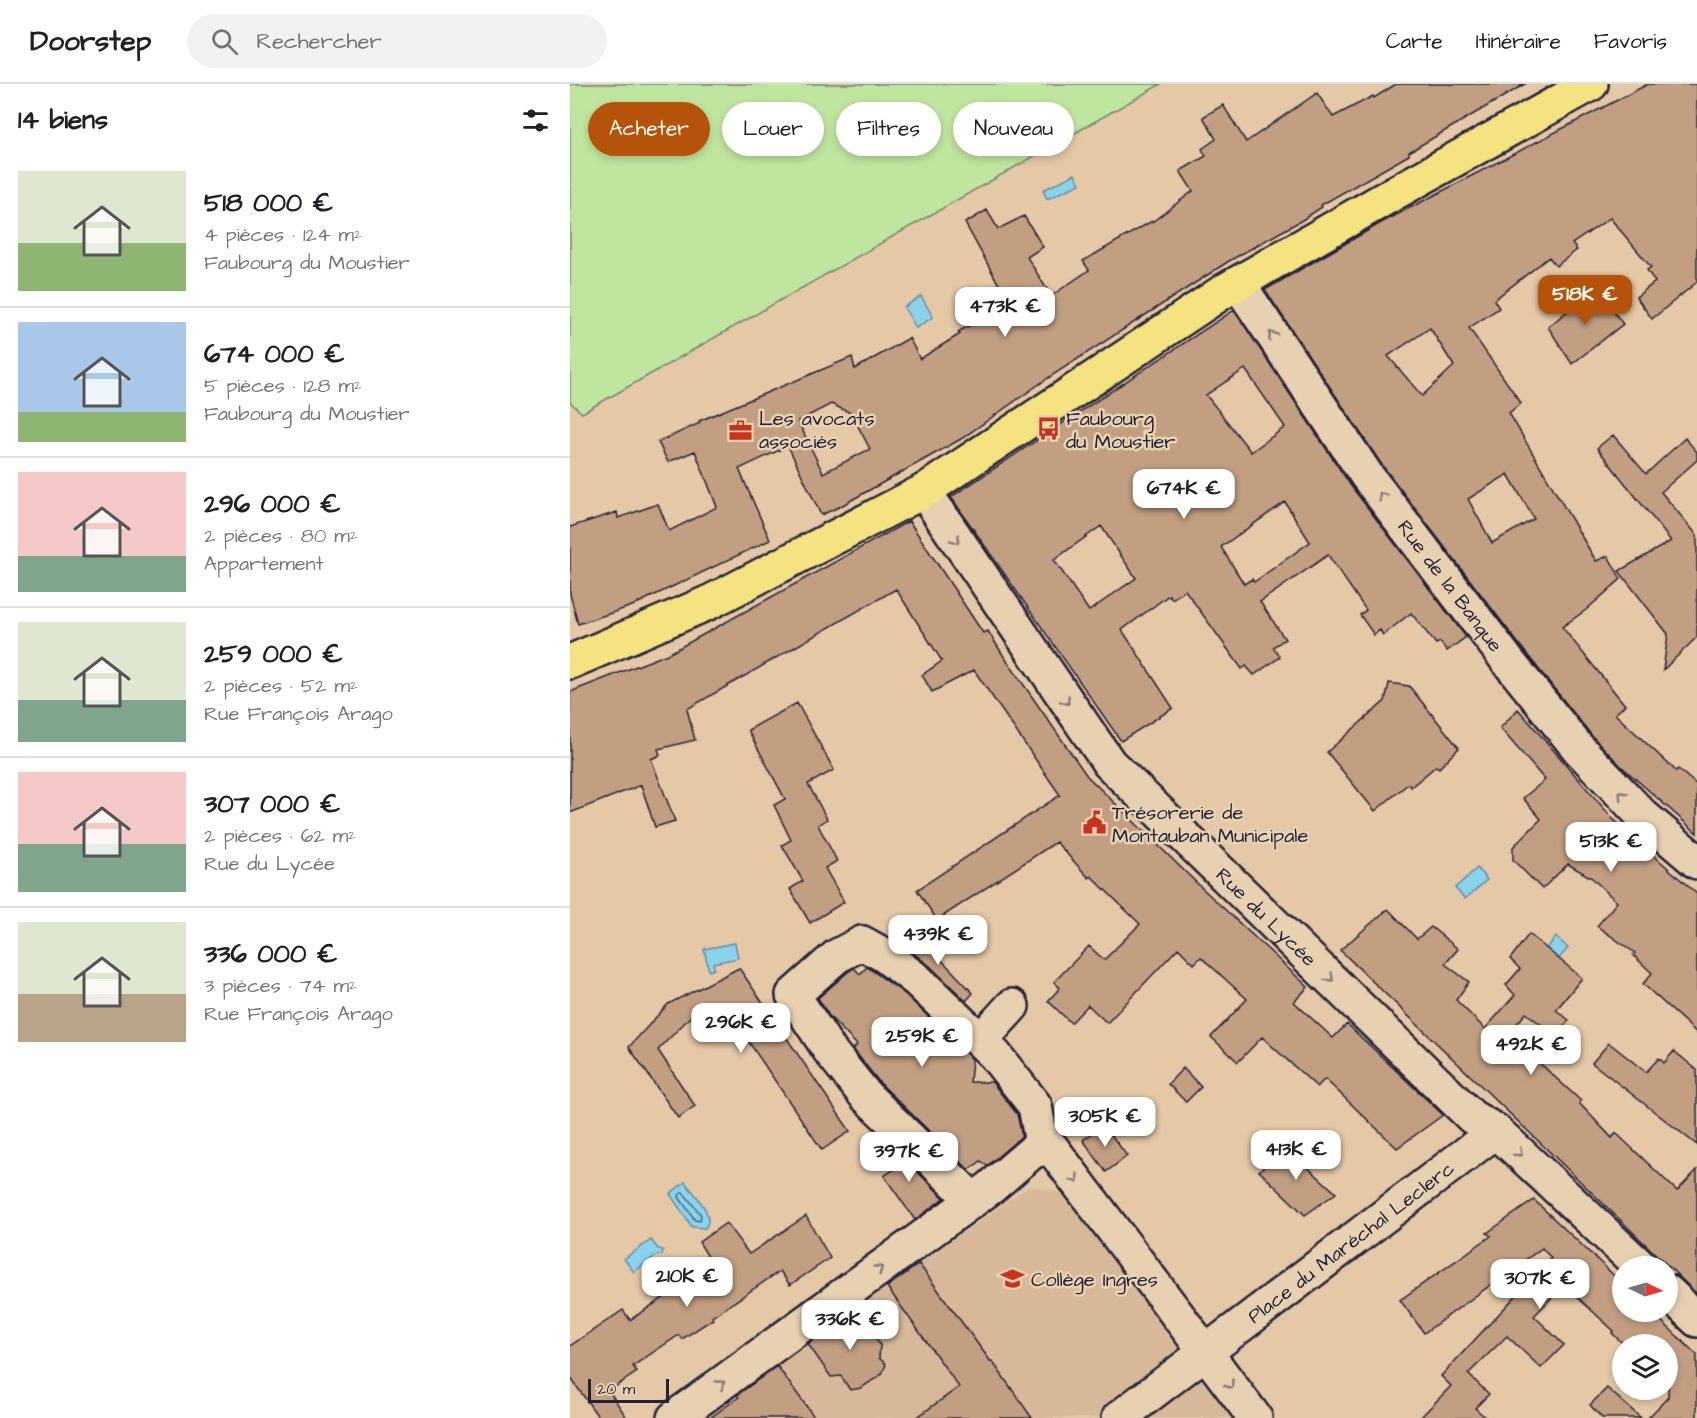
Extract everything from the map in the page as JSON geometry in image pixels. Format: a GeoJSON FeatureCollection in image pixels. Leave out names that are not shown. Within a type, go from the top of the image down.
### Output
{"type":"FeatureCollection","features":[{"type":"Feature","properties":{"kind":"main road"},"geometry":{"type":"LineString","coordinates":[[570,662],[710,602],[924,491],[1238,283],[1591,84]]}},
{"type":"Feature","properties":{"kind":"street","name":"Rue de la Banque"},"geometry":{"type":"LineString","coordinates":[[1238,283],[1367,476],[1507,660],[1586,756],[1642,815],[1697,862]]}},
{"type":"Feature","properties":{"kind":"street","name":"Rue du Lycée"},"geometry":{"type":"LineString","coordinates":[[924,491],[1109,763],[1472,1117],[1496,1131],[1629,1256]]}},
{"type":"Feature","properties":{"kind":"street"},"geometry":{"type":"LineString","coordinates":[[973,1200],[866,1096],[830,1051],[793,995],[837,956],[862,943],[884,955],[917,980],[995,1055],[1035,1106],[1038,1150]]}},
{"type":"Feature","properties":{"kind":"street"},"geometry":{"type":"LineString","coordinates":[[980,1041],[1012,1006]]}},
{"type":"Feature","properties":{"kind":"street","name":"Place du Maréchal Leclerc"},"geometry":{"type":"LineString","coordinates":[[1119,1418],[1496,1131]]}},
{"type":"Feature","properties":{"kind":"street"},"geometry":{"type":"LineString","coordinates":[[674,1418],[1038,1150],[1051,1147],[1255,1418]]}},
{"type":"Feature","properties":{"kind":"street"},"geometry":{"type":"LineString","coordinates":[[1678,1302],[1697,1320]]}},
{"type":"Feature","properties":{"kind":"shaded area","name":"Collège Ingres"},"geometry":{"type":"Polygon","coordinates":[[[1029,1186],[1063,1193],[1231,1418],[702,1418],[1029,1186]]]}},
{"type":"Feature","properties":{"kind":"green space"},"geometry":{"type":"Polygon","coordinates":[[[570,84],[1161,84],[1074,133],[1074,102],[953,102],[953,156],[1034,156],[582,413],[570,402],[570,84]]]}},
{"type":"Feature","properties":{"kind":"water"},"geometry":{"type":"Polygon","coordinates":[[[1075,174],[1080,184],[1047,199],[1043,190],[1075,174]]]}},
{"type":"Feature","properties":{"kind":"water"},"geometry":{"type":"Polygon","coordinates":[[[921,296],[933,317],[916,328],[904,307],[921,296]]]}},
{"type":"Feature","properties":{"kind":"water"},"geometry":{"type":"Polygon","coordinates":[[[1477,868],[1487,880],[1465,899],[1455,888],[1477,868]]]}},
{"type":"Feature","properties":{"kind":"water"},"geometry":{"type":"Polygon","coordinates":[[[1556,937],[1568,948],[1542,978],[1530,968],[1556,937]]]}},
{"type":"Feature","properties":{"kind":"water"},"geometry":{"type":"Polygon","coordinates":[[[735,943],[738,958],[713,963],[714,969],[709,971],[704,949],[735,943]]]}},
{"type":"Feature","properties":{"kind":"water"},"geometry":{"type":"Polygon","coordinates":[[[685,1182],[706,1211],[708,1223],[705,1228],[692,1227],[670,1194],[685,1182]]]}},
{"type":"Feature","properties":{"kind":"water"},"geometry":{"type":"Polygon","coordinates":[[[651,1240],[658,1249],[663,1250],[662,1255],[657,1255],[634,1272],[624,1259],[651,1240]]]}},
{"type":"Feature","properties":{"kind":"building"},"geometry":{"type":"Polygon","coordinates":[[[1396,84],[1525,84],[1409,152],[1409,155],[1321,205],[1322,207],[1302,220],[1229,261],[1048,378],[961,439],[839,507],[821,515],[788,446],[739,469],[770,540],[632,606],[578,624],[570,594],[570,527],[617,512],[618,518],[658,504],[669,531],[717,507],[695,451],[668,462],[658,442],[700,423],[699,421],[852,357],[855,369],[909,338],[920,359],[960,334],[958,332],[1009,303],[965,223],[987,210],[998,229],[1024,216],[1043,247],[1027,257],[1051,296],[1089,270],[1083,261],[1152,222],[1193,191],[1180,171],[1206,156],[1202,149],[1216,139],[1203,117],[1223,105],[1246,142],[1317,93],[1333,117],[1373,96],[1374,98],[1396,84]],[[831,404],[798,421],[823,473],[870,449],[851,413],[831,404]]]}},
{"type":"Feature","properties":{"kind":"building"},"geometry":{"type":"Polygon","coordinates":[[[1648,84],[1697,84],[1697,282],[1652,319],[1636,297],[1655,282],[1647,270],[1651,267],[1610,218],[1572,244],[1577,250],[1556,266],[1549,257],[1494,300],[1499,308],[1469,328],[1521,403],[1509,413],[1596,561],[1608,556],[1621,579],[1586,610],[1562,627],[1625,705],[1615,714],[1676,771],[1678,769],[1697,785],[1697,833],[1621,766],[1592,736],[1382,465],[1265,290],[1381,223],[1648,84]],[[1430,328],[1388,356],[1422,396],[1454,366],[1430,328]],[[1508,474],[1468,499],[1492,543],[1534,519],[1508,474]]]}},
{"type":"Feature","properties":{"kind":"building"},"geometry":{"type":"Polygon","coordinates":[[[1596,288],[1623,324],[1572,364],[1548,327],[1596,288]]]}},
{"type":"Feature","properties":{"kind":"building"},"geometry":{"type":"Polygon","coordinates":[[[1234,310],[1351,486],[1466,637],[1447,651],[1440,642],[1436,644],[1411,613],[1383,635],[1380,630],[1374,635],[1360,615],[1366,610],[1328,555],[1260,602],[1285,639],[1273,647],[1280,657],[1254,675],[1246,666],[1242,669],[1185,590],[1172,599],[1169,595],[1122,630],[1173,708],[1121,741],[951,497],[1234,310]],[[1245,369],[1206,395],[1251,452],[1285,427],[1245,369]],[[1285,502],[1221,547],[1244,584],[1252,579],[1254,582],[1310,542],[1285,502]],[[1101,526],[1054,560],[1089,611],[1136,578],[1101,526]]]}},
{"type":"Feature","properties":{"kind":"building"},"geometry":{"type":"Polygon","coordinates":[[[1613,435],[1646,474],[1685,438],[1697,452],[1697,460],[1661,492],[1697,535],[1697,637],[1663,670],[1668,634],[1619,571],[1671,541],[1597,448],[1613,435]]]}},
{"type":"Feature","properties":{"kind":"building"},"geometry":{"type":"Polygon","coordinates":[[[909,521],[983,633],[988,631],[1087,776],[1308,987],[1294,1002],[1333,1038],[1347,1024],[1443,1115],[1397,1148],[1325,1079],[1317,1087],[1262,1037],[1238,1062],[1211,1037],[1247,999],[1201,957],[1194,964],[1178,948],[1107,1023],[1088,1005],[1071,1023],[1048,1001],[1060,988],[1054,982],[1089,946],[1104,960],[1140,924],[1091,876],[1089,878],[1056,842],[937,920],[917,890],[1060,795],[974,670],[932,692],[922,675],[942,661],[896,589],[687,709],[695,740],[658,749],[660,755],[651,759],[675,821],[655,827],[641,785],[570,813],[570,692],[670,653],[909,521]]]}},
{"type":"Feature","properties":{"kind":"building"},"geometry":{"type":"Polygon","coordinates":[[[1389,683],[1409,686],[1459,748],[1439,768],[1436,766],[1411,787],[1408,784],[1375,811],[1327,752],[1385,701],[1389,683]]]}},
{"type":"Feature","properties":{"kind":"building"},"geometry":{"type":"Polygon","coordinates":[[[797,703],[834,770],[808,784],[827,819],[818,825],[837,861],[825,868],[844,902],[810,923],[790,889],[803,881],[782,845],[791,840],[774,805],[785,799],[748,730],[797,703]]]}},
{"type":"Feature","properties":{"kind":"building"},"geometry":{"type":"Polygon","coordinates":[[[1518,709],[1613,819],[1697,894],[1697,1033],[1643,984],[1652,973],[1633,955],[1635,953],[1597,926],[1617,902],[1592,878],[1568,864],[1542,889],[1513,860],[1513,847],[1541,819],[1523,798],[1545,780],[1500,728],[1518,709]]]}},
{"type":"Feature","properties":{"kind":"building"},"geometry":{"type":"Polygon","coordinates":[[[1388,909],[1417,939],[1431,927],[1458,949],[1445,964],[1469,982],[1456,1000],[1485,1029],[1515,995],[1506,985],[1520,969],[1510,959],[1529,934],[1582,978],[1556,1010],[1569,1020],[1556,1036],[1526,1013],[1508,1034],[1581,1101],[1579,1103],[1612,1138],[1616,1133],[1677,1191],[1697,1170],[1697,1294],[1678,1276],[1678,1256],[1658,1256],[1340,950],[1388,909]]]}},
{"type":"Feature","properties":{"kind":"building"},"geometry":{"type":"Polygon","coordinates":[[[918,935],[973,993],[966,1001],[930,966],[904,946],[918,935]]]}},
{"type":"Feature","properties":{"kind":"building"},"geometry":{"type":"Polygon","coordinates":[[[867,967],[905,994],[939,1027],[925,1040],[953,1041],[972,1059],[970,1082],[992,1082],[1017,1114],[1022,1136],[987,1166],[981,1161],[969,1170],[880,1083],[853,1049],[857,1045],[829,1016],[818,998],[854,968],[860,974],[867,967]]]}},
{"type":"Feature","properties":{"kind":"building"},"geometry":{"type":"Polygon","coordinates":[[[739,968],[850,1131],[822,1150],[721,1001],[693,1014],[658,1050],[695,1106],[678,1118],[629,1047],[668,1004],[739,968]]]}},
{"type":"Feature","properties":{"kind":"building"},"geometry":{"type":"Polygon","coordinates":[[[1609,1043],[1646,1072],[1659,1058],[1664,1063],[1674,1051],[1697,1070],[1697,1145],[1592,1063],[1609,1043]]]}},
{"type":"Feature","properties":{"kind":"building"},"geometry":{"type":"Polygon","coordinates":[[[1183,1068],[1201,1087],[1186,1102],[1168,1084],[1183,1068]]]}},
{"type":"Feature","properties":{"kind":"building"},"geometry":{"type":"Polygon","coordinates":[[[1104,1125],[1127,1156],[1106,1172],[1083,1140],[1104,1125]]]}},
{"type":"Feature","properties":{"kind":"building"},"geometry":{"type":"Polygon","coordinates":[[[878,1133],[944,1198],[915,1220],[884,1176],[896,1168],[872,1137],[878,1133]]]}},
{"type":"Feature","properties":{"kind":"building"},"geometry":{"type":"Polygon","coordinates":[[[1284,1146],[1336,1193],[1305,1215],[1259,1171],[1284,1146]]]}},
{"type":"Feature","properties":{"kind":"building"},"geometry":{"type":"Polygon","coordinates":[[[1534,1200],[1612,1274],[1612,1322],[1662,1322],[1675,1334],[1613,1334],[1614,1331],[1564,1285],[1534,1316],[1564,1345],[1541,1368],[1507,1336],[1468,1374],[1489,1394],[1475,1408],[1486,1418],[1420,1418],[1451,1386],[1441,1376],[1551,1258],[1542,1248],[1424,1333],[1400,1300],[1491,1236],[1487,1233],[1534,1200]]]}},
{"type":"Feature","properties":{"kind":"building"},"geometry":{"type":"Polygon","coordinates":[[[806,1216],[830,1258],[790,1285],[780,1271],[712,1317],[713,1319],[682,1339],[679,1335],[633,1366],[637,1372],[609,1391],[627,1418],[599,1418],[570,1377],[570,1346],[623,1310],[630,1320],[713,1265],[699,1242],[726,1223],[749,1254],[806,1216]]]}},
{"type":"Feature","properties":{"kind":"building"},"geometry":{"type":"Polygon","coordinates":[[[919,1264],[1032,1418],[916,1418],[959,1387],[887,1287],[919,1264]]]}},
{"type":"Feature","properties":{"kind":"building"},"geometry":{"type":"Polygon","coordinates":[[[858,1307],[880,1345],[879,1358],[886,1364],[882,1374],[861,1388],[850,1390],[841,1376],[831,1377],[808,1344],[858,1307]]]}},
{"type":"Feature","properties":{"kind":"building"},"geometry":{"type":"Polygon","coordinates":[[[1678,1337],[1697,1355],[1697,1418],[1648,1418],[1665,1400],[1678,1400],[1678,1337]]]}},
{"type":"Feature","properties":{"kind":"building"},"geometry":{"type":"Polygon","coordinates":[[[777,1366],[815,1418],[710,1418],[739,1397],[737,1395],[777,1366]]]}},
{"type":"Feature","properties":{"kind":"building"},"geometry":{"type":"Polygon","coordinates":[[[1607,1388],[1612,1392],[1612,1400],[1621,1400],[1641,1418],[1602,1418],[1590,1405],[1607,1388]]]}},
{"type":"Feature","properties":{"kind":"place","name":"Faubourg du Moustier"},"geometry":{"type":"Point","coordinates":[1048,429]}},
{"type":"Feature","properties":{"kind":"place","name":"Les avocats associés"},"geometry":{"type":"Point","coordinates":[741,430]}},
{"type":"Feature","properties":{"kind":"place","name":"Trésorerie de Montauban Municipale"},"geometry":{"type":"Point","coordinates":[1094,823]}},
{"type":"Feature","properties":{"kind":"place","name":"Collège Ingres"},"geometry":{"type":"Point","coordinates":[1013,1279]}}]}
